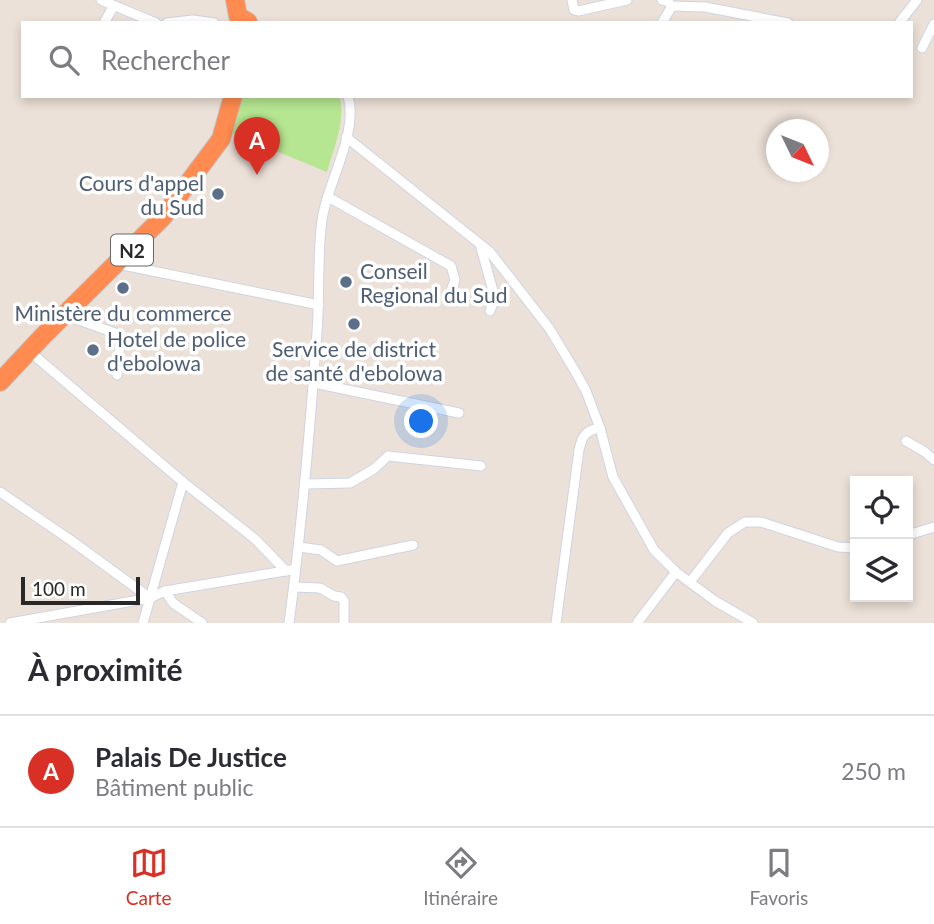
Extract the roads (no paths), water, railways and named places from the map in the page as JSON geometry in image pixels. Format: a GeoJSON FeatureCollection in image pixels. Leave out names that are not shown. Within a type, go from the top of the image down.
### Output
{"type":"FeatureCollection","features":[{"type":"Feature","properties":{"kind":"highway","name":"N2"},"geometry":{"type":"LineString","coordinates":[[6,372],[163,217],[221,139],[232,98]]}},
{"type":"Feature","properties":{"kind":"street"},"geometry":{"type":"LineString","coordinates":[[102,0],[151,21]]}},
{"type":"Feature","properties":{"kind":"street"},"geometry":{"type":"LineString","coordinates":[[572,0],[574,10],[578,11],[627,0]]}},
{"type":"Feature","properties":{"kind":"street"},"geometry":{"type":"LineString","coordinates":[[662,0],[672,6],[705,7],[778,21]]}},
{"type":"Feature","properties":{"kind":"street"},"geometry":{"type":"LineString","coordinates":[[901,21],[917,0]]}},
{"type":"Feature","properties":{"kind":"street"},"geometry":{"type":"LineString","coordinates":[[663,21],[672,6]]}},
{"type":"Feature","properties":{"kind":"street"},"geometry":{"type":"LineString","coordinates":[[105,21],[113,7]]}},
{"type":"Feature","properties":{"kind":"street"},"geometry":{"type":"LineString","coordinates":[[180,21],[204,21]]}},
{"type":"Feature","properties":{"kind":"street"},"geometry":{"type":"LineString","coordinates":[[922,48],[934,24]]}},
{"type":"Feature","properties":{"kind":"street"},"geometry":{"type":"LineString","coordinates":[[289,623],[294,587],[291,570],[299,547],[306,484],[319,305],[322,220],[346,137],[350,111],[348,98]]}},
{"type":"Feature","properties":{"kind":"street"},"geometry":{"type":"LineString","coordinates":[[346,137],[490,253],[549,328],[586,391],[600,428],[613,477],[654,550],[676,572],[715,601],[752,623]]}},
{"type":"Feature","properties":{"kind":"street"},"geometry":{"type":"LineString","coordinates":[[328,197],[451,266],[454,280],[449,296]]}},
{"type":"Feature","properties":{"kind":"street"},"geometry":{"type":"LineString","coordinates":[[473,239],[484,252],[489,272],[495,298],[490,311]]}},
{"type":"Feature","properties":{"kind":"street"},"geometry":{"type":"LineString","coordinates":[[118,264],[319,305]]}},
{"type":"Feature","properties":{"kind":"street"},"geometry":{"type":"LineString","coordinates":[[65,315],[115,333],[120,344],[117,375]]}},
{"type":"Feature","properties":{"kind":"street"},"geometry":{"type":"LineString","coordinates":[[29,351],[291,570]]}},
{"type":"Feature","properties":{"kind":"street"},"geometry":{"type":"LineString","coordinates":[[314,383],[459,413]]}},
{"type":"Feature","properties":{"kind":"street"},"geometry":{"type":"LineString","coordinates":[[556,623],[581,442],[590,429],[600,428]]}},
{"type":"Feature","properties":{"kind":"street"},"geometry":{"type":"LineString","coordinates":[[906,441],[934,460]]}},
{"type":"Feature","properties":{"kind":"street"},"geometry":{"type":"LineString","coordinates":[[306,484],[350,483],[374,469],[388,456],[481,466]]}},
{"type":"Feature","properties":{"kind":"street"},"geometry":{"type":"LineString","coordinates":[[143,623],[183,482]]}},
{"type":"Feature","properties":{"kind":"street"},"geometry":{"type":"LineString","coordinates":[[0,492],[150,597]]}},
{"type":"Feature","properties":{"kind":"street"},"geometry":{"type":"LineString","coordinates":[[690,582],[728,533],[745,522],[761,522],[838,547],[850,548]]}},
{"type":"Feature","properties":{"kind":"street"},"geometry":{"type":"LineString","coordinates":[[913,533],[934,527]]}},
{"type":"Feature","properties":{"kind":"street"},"geometry":{"type":"LineString","coordinates":[[299,547],[321,550],[337,561],[413,545]]}},
{"type":"Feature","properties":{"kind":"street"},"geometry":{"type":"LineString","coordinates":[[10,623],[150,597],[165,591],[291,570]]}},
{"type":"Feature","properties":{"kind":"street"},"geometry":{"type":"LineString","coordinates":[[637,623],[676,572]]}},
{"type":"Feature","properties":{"kind":"street"},"geometry":{"type":"LineString","coordinates":[[294,587],[320,588],[341,597],[344,601],[344,623]]}},
{"type":"Feature","properties":{"kind":"street"},"geometry":{"type":"LineString","coordinates":[[165,591],[173,603],[202,623]]}},
{"type":"Feature","properties":{"kind":"place","name":"Palais De Justice"},"geometry":{"type":"Point","coordinates":[257,175]}},
{"type":"Feature","properties":{"kind":"place","name":"Cours d'appel du Sud"},"geometry":{"type":"Point","coordinates":[218,194]}},
{"type":"Feature","properties":{"kind":"place","name":"Conseil Regional du Sud"},"geometry":{"type":"Point","coordinates":[346,282]}},
{"type":"Feature","properties":{"kind":"place","name":"Ministère du commerce"},"geometry":{"type":"Point","coordinates":[123,288]}},
{"type":"Feature","properties":{"kind":"place","name":"Service de district de santé d'ebolowa"},"geometry":{"type":"Point","coordinates":[354,324]}},
{"type":"Feature","properties":{"kind":"place","name":"Hotel de police d'ebolowa"},"geometry":{"type":"Point","coordinates":[93,350]}}]}
